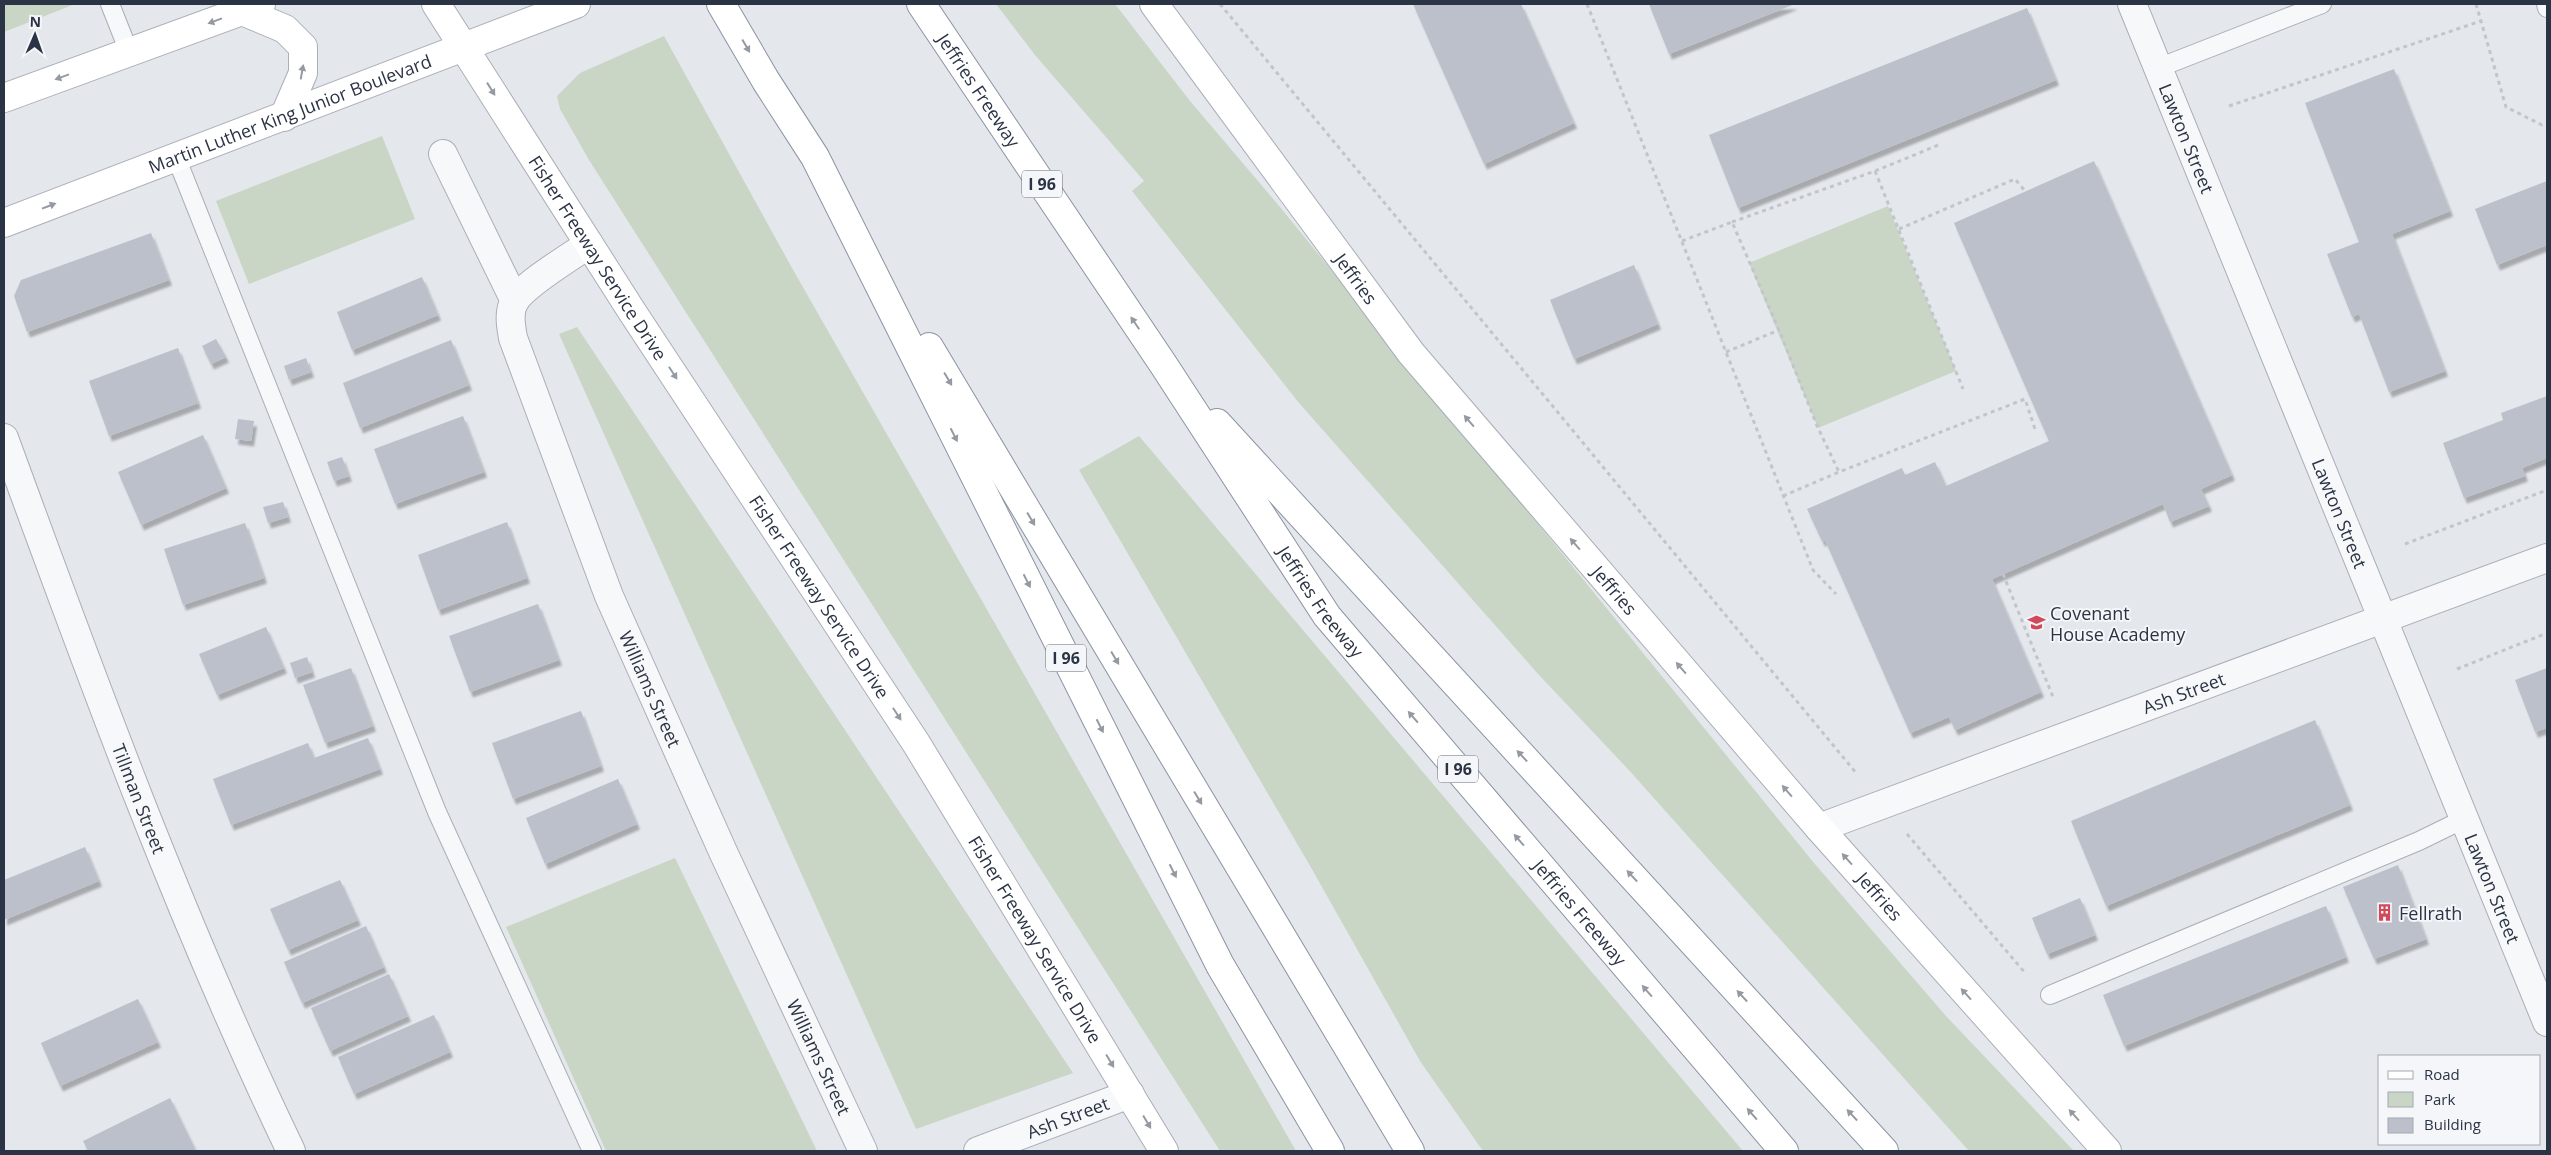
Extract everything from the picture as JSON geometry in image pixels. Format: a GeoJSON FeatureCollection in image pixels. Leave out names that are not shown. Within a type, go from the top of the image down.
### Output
{"type":"FeatureCollection","features":[{"type":"Feature","properties":{"kind":"main road"},"geometry":{"type":"LineString","coordinates":[[436,4],[464,48]]}},
{"type":"Feature","properties":{"kind":"main road","name":"Martin Luther King Junior Boulevard"},"geometry":{"type":"LineString","coordinates":[[4,223],[528,24],[576,4]]}},
{"type":"Feature","properties":{"kind":"main road","name":"I 96"},"geometry":{"type":"LineString","coordinates":[[721,4],[766,81],[815,157],[1220,965],[1330,1151]]}},
{"type":"Feature","properties":{"kind":"main road","name":"Jeffries Freeway"},"geometry":{"type":"LineString","coordinates":[[920,4],[1162,364],[1327,616],[1784,1151]]}},
{"type":"Feature","properties":{"kind":"main road","name":"Jeffries"},"geometry":{"type":"LineString","coordinates":[[1154,4],[1411,353],[1819,828],[2107,1151]]}},
{"type":"Feature","properties":{"kind":"main road"},"geometry":{"type":"LineString","coordinates":[[4,98],[251,7],[285,29],[303,47],[303,73],[284,117]]}},
{"type":"Feature","properties":{"kind":"main road","name":"Fisher Freeway Service Drive"},"geometry":{"type":"LineString","coordinates":[[464,48],[589,244],[916,743],[1164,1151]]}},
{"type":"Feature","properties":{"kind":"main road"},"geometry":{"type":"LineString","coordinates":[[815,157],[1410,1151]]}},
{"type":"Feature","properties":{"kind":"main road"},"geometry":{"type":"LineString","coordinates":[[1162,364],[1884,1151]]}},
{"type":"Feature","properties":{"kind":"street","name":"Lawton Street"},"geometry":{"type":"LineString","coordinates":[[2132,4],[2547,1022]]}},
{"type":"Feature","properties":{"kind":"street"},"geometry":{"type":"LineString","coordinates":[[443,154],[515,301],[526,289],[589,244]]}},
{"type":"Feature","properties":{"kind":"street","name":"Williams Street"},"geometry":{"type":"LineString","coordinates":[[515,301],[510,318],[513,338],[609,596],[724,854],[863,1151]]}},
{"type":"Feature","properties":{"kind":"street","name":"Tillman Street"},"geometry":{"type":"LineString","coordinates":[[4,438],[177,896],[244,1055],[291,1151]]}},
{"type":"Feature","properties":{"kind":"street","name":"Ash Street"},"geometry":{"type":"LineString","coordinates":[[1819,828],[2547,558]]}},
{"type":"Feature","properties":{"kind":"street","name":"Ash Street"},"geometry":{"type":"LineString","coordinates":[[978,1151],[1130,1094]]}},
{"type":"Feature","properties":{"kind":"lane"},"geometry":{"type":"LineString","coordinates":[[110,4],[129,52]]}},
{"type":"Feature","properties":{"kind":"lane"},"geometry":{"type":"LineString","coordinates":[[2158,68],[2322,4]]}},
{"type":"Feature","properties":{"kind":"lane"},"geometry":{"type":"LineString","coordinates":[[2546,4],[2547,8]]}},
{"type":"Feature","properties":{"kind":"lane"},"geometry":{"type":"LineString","coordinates":[[176,157],[437,812],[592,1151]]}},
{"type":"Feature","properties":{"kind":"lane"},"geometry":{"type":"LineString","coordinates":[[2050,995],[2419,841],[2464,819]]}},
{"type":"Feature","properties":{"kind":"path"},"geometry":{"type":"LineString","coordinates":[[1220,4],[1882,804],[2052,1004],[2050,995]]}},
{"type":"Feature","properties":{"kind":"path"},"geometry":{"type":"LineString","coordinates":[[1586,4],[1813,570],[1836,594]]}},
{"type":"Feature","properties":{"kind":"path"},"geometry":{"type":"LineString","coordinates":[[2476,4],[2506,107],[2542,125],[2547,123]]}},
{"type":"Feature","properties":{"kind":"path"},"geometry":{"type":"LineString","coordinates":[[2229,106],[2481,20]]}},
{"type":"Feature","properties":{"kind":"path"},"geometry":{"type":"LineString","coordinates":[[1682,241],[1875,172],[1941,144]]}},
{"type":"Feature","properties":{"kind":"path"},"geometry":{"type":"LineString","coordinates":[[1875,172],[1963,389]]}},
{"type":"Feature","properties":{"kind":"path"},"geometry":{"type":"LineString","coordinates":[[1898,229],[2016,179],[2025,192]]}},
{"type":"Feature","properties":{"kind":"path"},"geometry":{"type":"LineString","coordinates":[[1732,222],[1779,330],[1818,428],[1839,472]]}},
{"type":"Feature","properties":{"kind":"path"},"geometry":{"type":"LineString","coordinates":[[1726,352],[1779,330]]}},
{"type":"Feature","properties":{"kind":"path"},"geometry":{"type":"LineString","coordinates":[[1783,496],[2025,399],[2036,432]]}},
{"type":"Feature","properties":{"kind":"path"},"geometry":{"type":"LineString","coordinates":[[2406,544],[2547,490]]}},
{"type":"Feature","properties":{"kind":"path"},"geometry":{"type":"LineString","coordinates":[[2003,574],[2053,697]]}},
{"type":"Feature","properties":{"kind":"path"},"geometry":{"type":"LineString","coordinates":[[2457,669],[2547,633]]}},
{"type":"Feature","properties":{"kind":"green space"},"geometry":{"type":"Polygon","coordinates":[[[4,4],[75,4],[4,32],[4,4]]]}},
{"type":"Feature","properties":{"kind":"green space"},"geometry":{"type":"Polygon","coordinates":[[[996,4],[1115,4],[1190,101],[1280,207],[1814,863],[1946,1016],[2074,1151],[1969,1151],[1627,768],[1539,675],[1299,403],[1132,191],[1144,181],[1035,55],[996,4]]]}},
{"type":"Feature","properties":{"kind":"green space"},"geometry":{"type":"Polygon","coordinates":[[[664,36],[792,268],[1296,1151],[1220,1151],[589,160],[560,109],[557,96],[580,73],[664,36]]]}},
{"type":"Feature","properties":{"kind":"green space"},"geometry":{"type":"Polygon","coordinates":[[[382,136],[415,219],[249,284],[216,201],[382,136]]]}},
{"type":"Feature","properties":{"kind":"green space"},"geometry":{"type":"Polygon","coordinates":[[[1888,206],[1956,371],[1818,428],[1749,263],[1888,206]]]}},
{"type":"Feature","properties":{"kind":"green space"},"geometry":{"type":"Polygon","coordinates":[[[577,327],[1073,1073],[916,1129],[559,334],[577,327]]]}},
{"type":"Feature","properties":{"kind":"green space"},"geometry":{"type":"Polygon","coordinates":[[[1139,436],[1743,1151],[1483,1151],[1420,1061],[1313,871],[1079,470],[1139,436]]]}},
{"type":"Feature","properties":{"kind":"green space"},"geometry":{"type":"Polygon","coordinates":[[[675,858],[817,1151],[606,1151],[506,927],[675,858]]]}},
{"type":"Feature","properties":{"kind":"building"},"geometry":{"type":"Polygon","coordinates":[[[1413,4],[1521,4],[1574,123],[1484,164],[1413,4]]]}},
{"type":"Feature","properties":{"kind":"building"},"geometry":{"type":"Polygon","coordinates":[[[1649,4],[1795,4],[1669,54],[1649,4]]]}},
{"type":"Feature","properties":{"kind":"building"},"geometry":{"type":"Polygon","coordinates":[[[2027,8],[2056,80],[1738,208],[1709,135],[2027,8]]]}},
{"type":"Feature","properties":{"kind":"building"},"geometry":{"type":"Polygon","coordinates":[[[2394,69],[2450,211],[2392,234],[2445,371],[2389,392],[2359,314],[2352,317],[2327,254],[2359,242],[2305,103],[2394,69]]]}},
{"type":"Feature","properties":{"kind":"building","name":"Covenant House Academy"},"geometry":{"type":"Polygon","coordinates":[[[2094,161],[2232,475],[2201,489],[2209,506],[2170,522],[2163,504],[1992,579],[2041,692],[1955,730],[1949,717],[1910,733],[1825,540],[1822,541],[1807,509],[1902,468],[1905,475],[1935,462],[1946,486],[2049,441],[1954,223],[2094,161]]]}},
{"type":"Feature","properties":{"kind":"building"},"geometry":{"type":"Polygon","coordinates":[[[2547,181],[2547,245],[2497,265],[2475,209],[2547,181]]]}},
{"type":"Feature","properties":{"kind":"building"},"geometry":{"type":"Polygon","coordinates":[[[151,233],[169,280],[27,332],[14,296],[21,280],[151,233]]]}},
{"type":"Feature","properties":{"kind":"building"},"geometry":{"type":"Polygon","coordinates":[[[1634,265],[1658,324],[1574,359],[1550,300],[1634,265]]]}},
{"type":"Feature","properties":{"kind":"building"},"geometry":{"type":"Polygon","coordinates":[[[422,277],[438,315],[352,350],[337,312],[422,277]]]}},
{"type":"Feature","properties":{"kind":"building"},"geometry":{"type":"Polygon","coordinates":[[[216,339],[226,357],[211,364],[202,346],[216,339]]]}},
{"type":"Feature","properties":{"kind":"building"},"geometry":{"type":"Polygon","coordinates":[[[451,340],[469,385],[360,428],[343,383],[451,340]]]}},
{"type":"Feature","properties":{"kind":"building"},"geometry":{"type":"Polygon","coordinates":[[[178,348],[198,403],[109,436],[89,381],[178,348]]]}},
{"type":"Feature","properties":{"kind":"building"},"geometry":{"type":"Polygon","coordinates":[[[306,358],[311,372],[289,380],[284,366],[306,358]]]}},
{"type":"Feature","properties":{"kind":"building"},"geometry":{"type":"Polygon","coordinates":[[[2547,396],[2547,458],[2522,468],[2525,476],[2464,498],[2443,443],[2503,420],[2501,413],[2547,396]]]}},
{"type":"Feature","properties":{"kind":"building"},"geometry":{"type":"Polygon","coordinates":[[[463,416],[484,472],[395,504],[374,449],[463,416]]]}},
{"type":"Feature","properties":{"kind":"building"},"geometry":{"type":"Polygon","coordinates":[[[238,419],[254,421],[251,441],[235,439],[238,419]]]}},
{"type":"Feature","properties":{"kind":"building"},"geometry":{"type":"Polygon","coordinates":[[[203,435],[226,488],[141,525],[118,472],[203,435]]]}},
{"type":"Feature","properties":{"kind":"building"},"geometry":{"type":"Polygon","coordinates":[[[342,457],[349,476],[334,481],[327,462],[342,457]]]}},
{"type":"Feature","properties":{"kind":"building"},"geometry":{"type":"Polygon","coordinates":[[[283,502],[288,517],[268,523],[263,507],[283,502]]]}},
{"type":"Feature","properties":{"kind":"building"},"geometry":{"type":"Polygon","coordinates":[[[507,522],[527,578],[438,610],[418,555],[507,522]]]}},
{"type":"Feature","properties":{"kind":"building"},"geometry":{"type":"Polygon","coordinates":[[[245,523],[264,578],[183,605],[164,549],[245,523]]]}},
{"type":"Feature","properties":{"kind":"building"},"geometry":{"type":"Polygon","coordinates":[[[538,604],[559,660],[470,692],[449,636],[538,604]]]}},
{"type":"Feature","properties":{"kind":"building"},"geometry":{"type":"Polygon","coordinates":[[[266,627],[284,668],[217,695],[199,654],[266,627]]]}},
{"type":"Feature","properties":{"kind":"building"},"geometry":{"type":"Polygon","coordinates":[[[307,657],[312,672],[295,678],[290,663],[307,657]]]}},
{"type":"Feature","properties":{"kind":"building"},"geometry":{"type":"Polygon","coordinates":[[[351,668],[373,726],[325,743],[303,685],[351,668]]]}},
{"type":"Feature","properties":{"kind":"building"},"geometry":{"type":"Polygon","coordinates":[[[2547,668],[2547,728],[2535,732],[2515,680],[2547,668]]]}},
{"type":"Feature","properties":{"kind":"building"},"geometry":{"type":"Polygon","coordinates":[[[581,711],[601,766],[513,799],[492,743],[581,711]]]}},
{"type":"Feature","properties":{"kind":"building"},"geometry":{"type":"Polygon","coordinates":[[[2315,720],[2350,805],[2106,906],[2071,821],[2315,720]]]}},
{"type":"Feature","properties":{"kind":"building"},"geometry":{"type":"Polygon","coordinates":[[[368,738],[380,769],[231,825],[213,779],[308,743],[314,758],[368,738]]]}},
{"type":"Feature","properties":{"kind":"building"},"geometry":{"type":"Polygon","coordinates":[[[618,779],[637,824],[545,864],[526,818],[618,779]]]}},
{"type":"Feature","properties":{"kind":"building"},"geometry":{"type":"Polygon","coordinates":[[[85,847],[99,881],[4,920],[4,880],[85,847]]]}},
{"type":"Feature","properties":{"kind":"building","name":"Fellrath"},"geometry":{"type":"Polygon","coordinates":[[[2398,865],[2426,939],[2374,959],[2343,887],[2398,865]]]}},
{"type":"Feature","properties":{"kind":"building"},"geometry":{"type":"Polygon","coordinates":[[[340,880],[358,920],[288,950],[270,909],[340,880]]]}},
{"type":"Feature","properties":{"kind":"building"},"geometry":{"type":"Polygon","coordinates":[[[2080,898],[2095,935],[2047,954],[2032,918],[2080,898]]]}},
{"type":"Feature","properties":{"kind":"building"},"geometry":{"type":"Polygon","coordinates":[[[2326,906],[2346,957],[2124,1046],[2103,995],[2326,906]]]}},
{"type":"Feature","properties":{"kind":"building"},"geometry":{"type":"Polygon","coordinates":[[[366,926],[384,967],[302,1003],[284,962],[366,926]]]}},
{"type":"Feature","properties":{"kind":"building"},"geometry":{"type":"Polygon","coordinates":[[[389,974],[408,1016],[330,1051],[311,1008],[389,974]]]}},
{"type":"Feature","properties":{"kind":"building"},"geometry":{"type":"Polygon","coordinates":[[[138,999],[158,1042],[60,1086],[41,1043],[138,999]]]}},
{"type":"Feature","properties":{"kind":"building"},"geometry":{"type":"Polygon","coordinates":[[[434,1015],[450,1052],[354,1094],[338,1057],[434,1015]]]}},
{"type":"Feature","properties":{"kind":"building"},"geometry":{"type":"Polygon","coordinates":[[[170,1098],[196,1151],[88,1151],[83,1141],[170,1098]]]}},
{"type":"Feature","properties":{"kind":"place","name":"Covenant House Academy"},"geometry":{"type":"Point","coordinates":[2036,623]}},
{"type":"Feature","properties":{"kind":"place","name":"Fellrath"},"geometry":{"type":"Point","coordinates":[2385,913]}}]}
